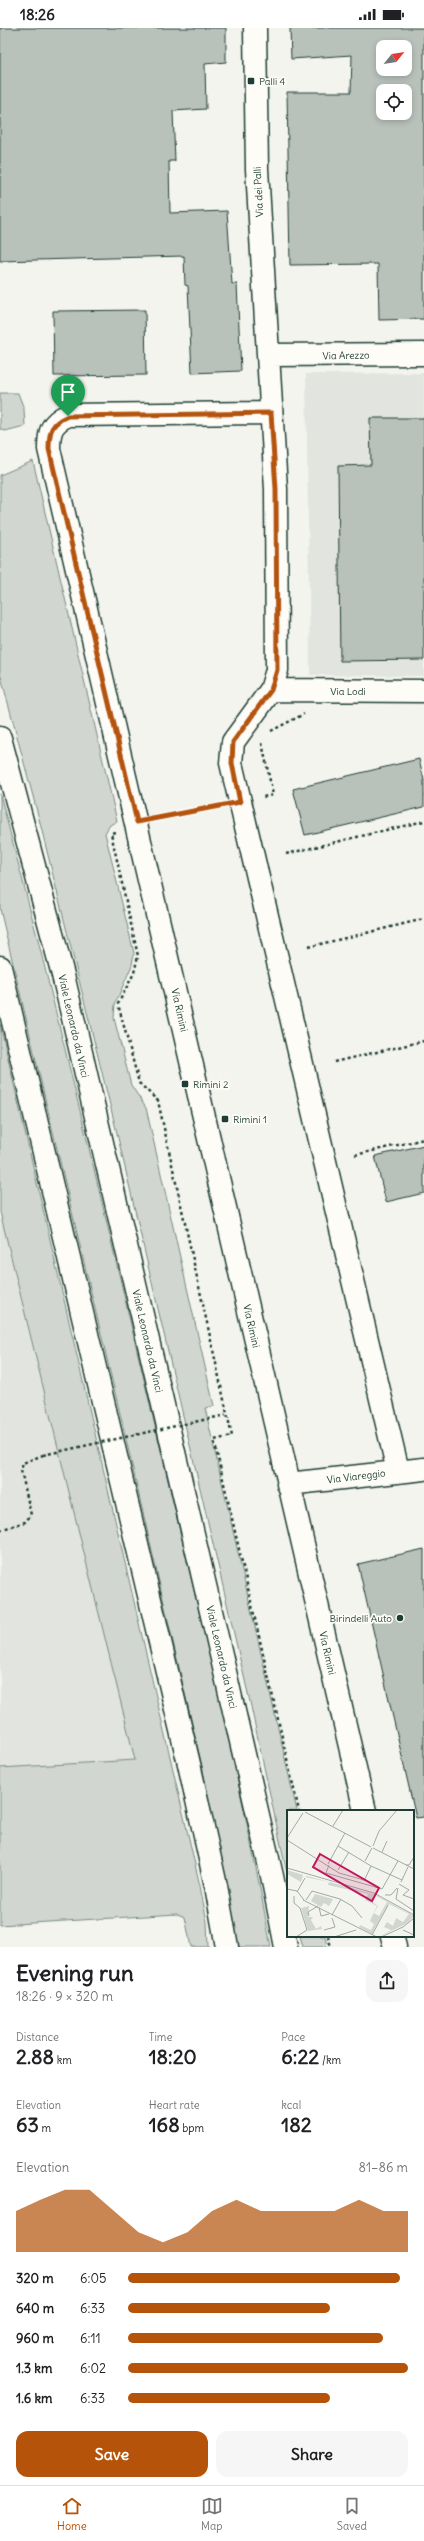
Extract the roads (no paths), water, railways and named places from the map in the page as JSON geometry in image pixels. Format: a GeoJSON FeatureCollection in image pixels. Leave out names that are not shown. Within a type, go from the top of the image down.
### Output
{"type":"FeatureCollection","features":[{"type":"Feature","properties":{"kind":"main road","name":"Via dei Palli"},"geometry":{"type":"LineString","coordinates":[[254,28],[257,169],[276,489],[277,670],[271,690],[233,742],[232,763],[398,1471]]}},
{"type":"Feature","properties":{"kind":"main road","name":"Via Arezzo"},"geometry":{"type":"LineString","coordinates":[[268,355],[424,354]]}},
{"type":"Feature","properties":{"kind":"main road","name":"Via Rimini"},"geometry":{"type":"LineString","coordinates":[[271,413],[68,416],[58,420],[51,426],[49,449],[137,822],[288,1484],[365,1810]]}},
{"type":"Feature","properties":{"kind":"main road","name":"Via Lodi"},"geometry":{"type":"LineString","coordinates":[[271,690],[424,691]]}},
{"type":"Feature","properties":{"kind":"main road","name":"Viale Leonardo da Vinci"},"geometry":{"type":"LineString","coordinates":[[0,738],[63,975],[272,1876],[286,1947]]}},
{"type":"Feature","properties":{"kind":"main road"},"geometry":{"type":"LineString","coordinates":[[0,967],[189,1764],[216,1886],[227,1947]]}},
{"type":"Feature","properties":{"kind":"main road","name":"Via Viareggio"},"geometry":{"type":"LineString","coordinates":[[288,1484],[424,1469]]}},
{"type":"Feature","properties":{"kind":"main road"},"geometry":{"type":"LineString","coordinates":[[392,1937],[395,1947]]}},
{"type":"Feature","properties":{"kind":"place","name":"Palli 4"},"geometry":{"type":"Point","coordinates":[251,81]}},
{"type":"Feature","properties":{"kind":"place","name":"Rimini 2"},"geometry":{"type":"Point","coordinates":[185,1084]}},
{"type":"Feature","properties":{"kind":"place","name":"Rimini 1"},"geometry":{"type":"Point","coordinates":[225,1119]}},
{"type":"Feature","properties":{"kind":"place","name":"Birindelli Auto"},"geometry":{"type":"Point","coordinates":[400,1618]}}]}
